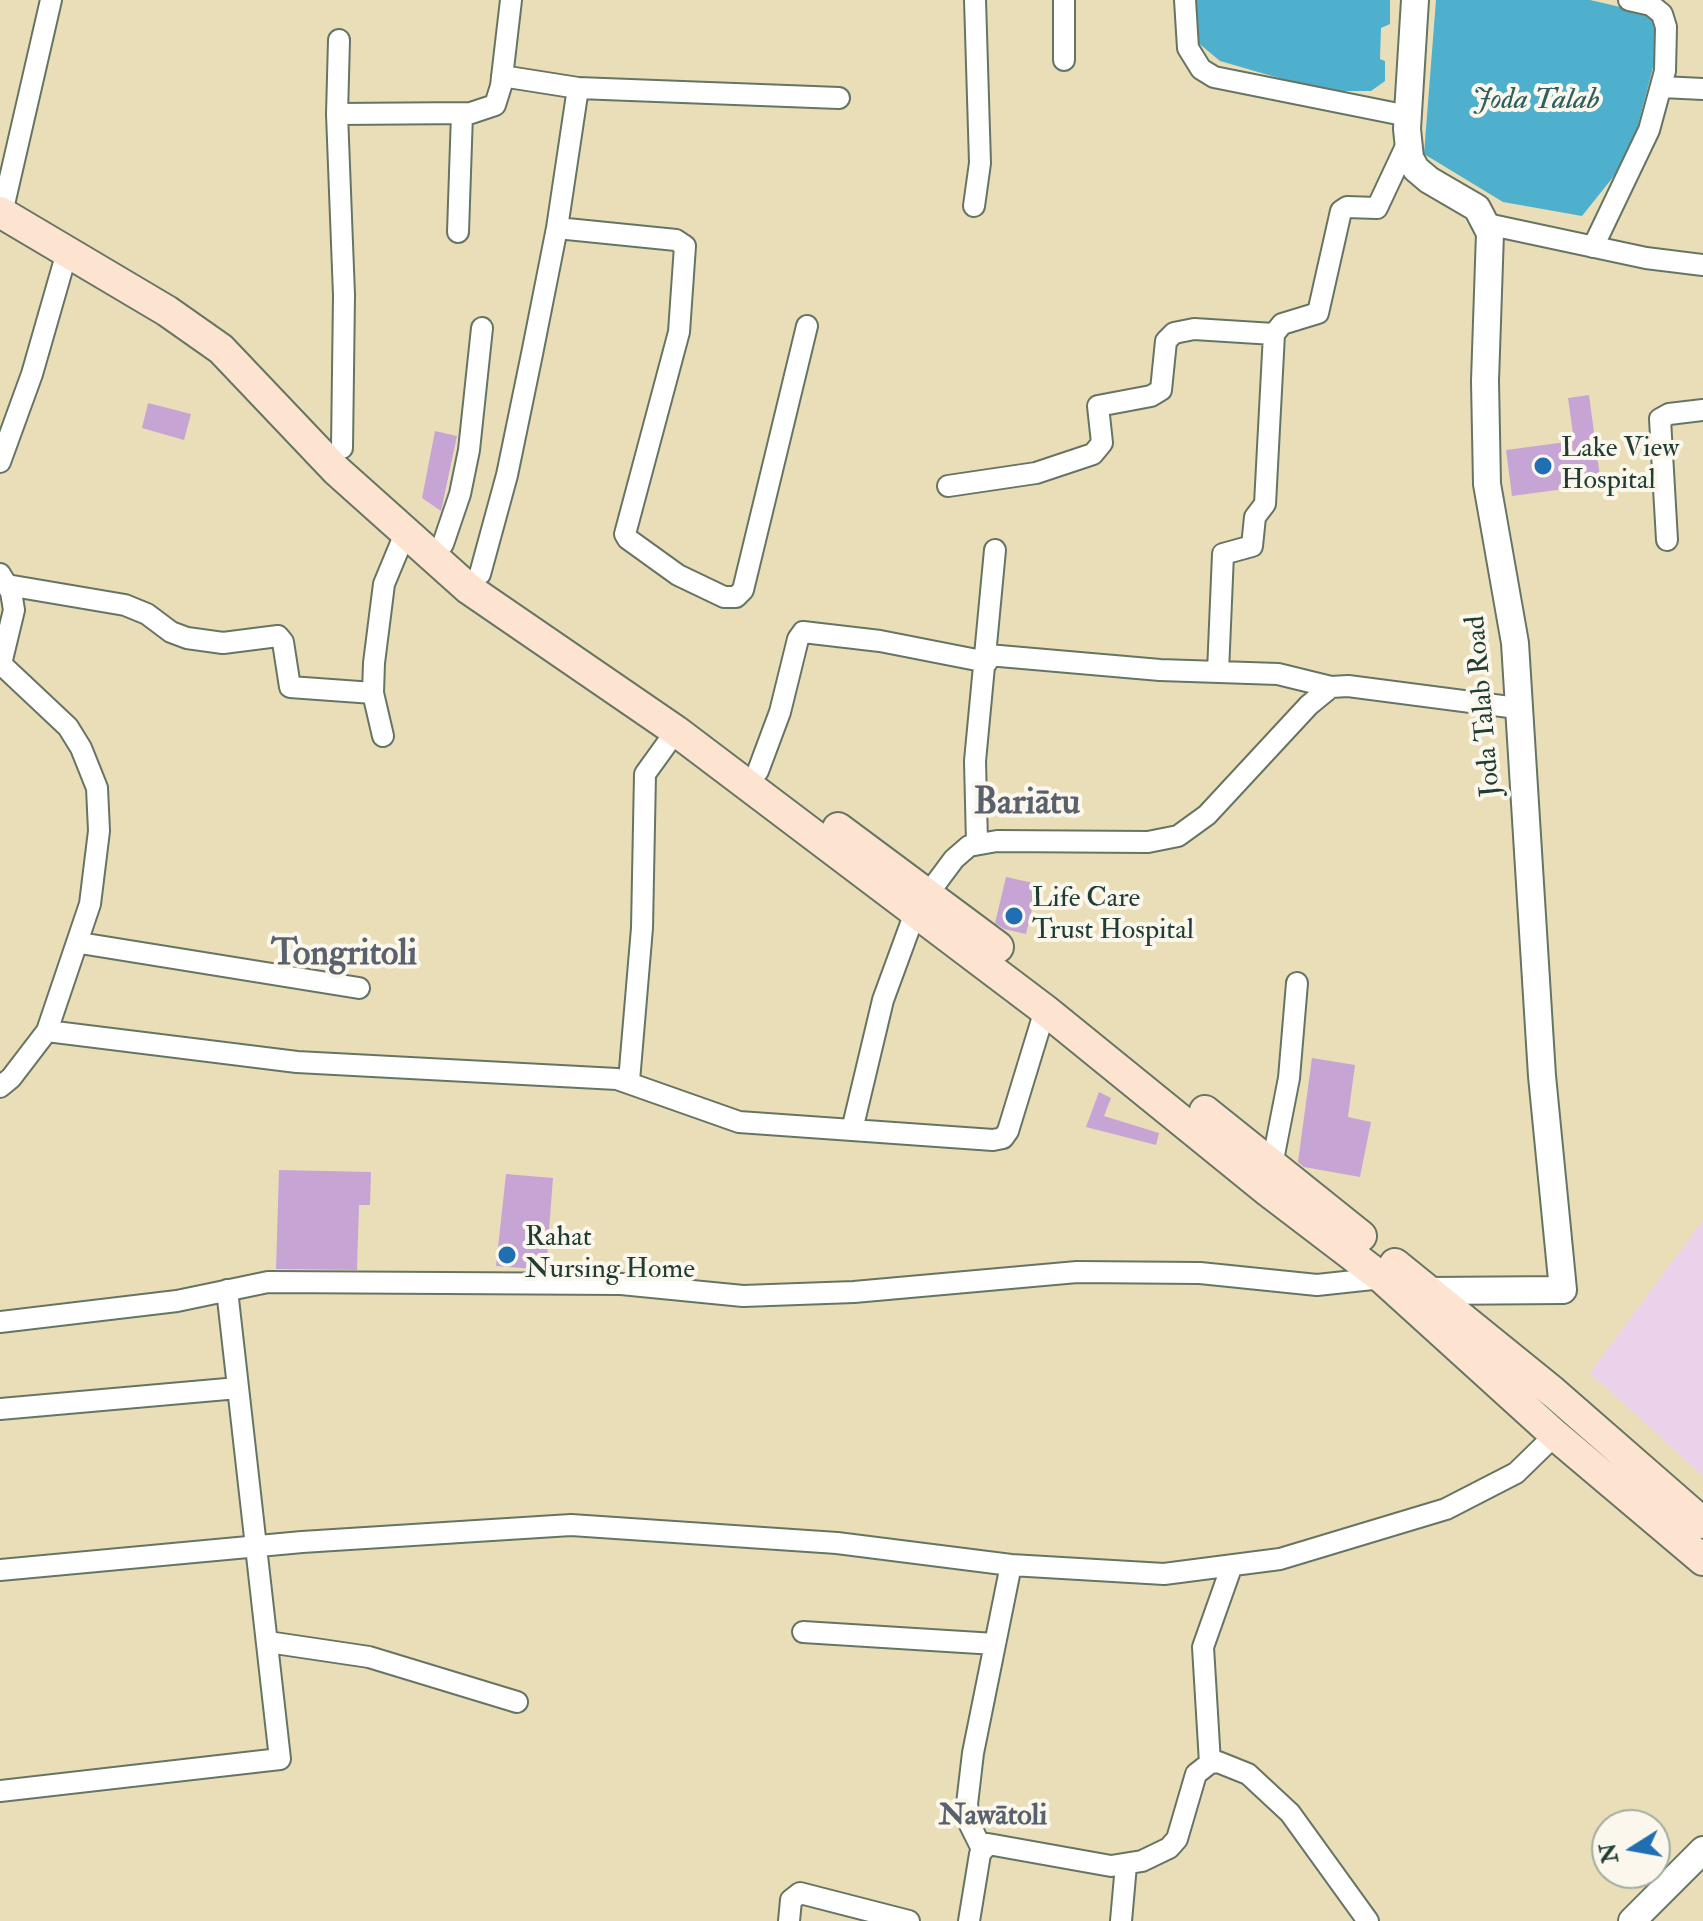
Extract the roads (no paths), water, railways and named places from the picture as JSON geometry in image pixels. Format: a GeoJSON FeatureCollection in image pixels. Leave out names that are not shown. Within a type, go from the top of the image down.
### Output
{"type":"FeatureCollection","features":[{"type":"Feature","properties":{"kind":"main road"},"geometry":{"type":"LineString","coordinates":[[3,202],[67,252],[167,311],[221,349],[336,470],[443,567],[497,610],[922,901],[1045,1010],[1268,1191],[1382,1278],[1418,1296],[1553,1392],[1703,1523]]}},
{"type":"Feature","properties":{"kind":"main road"},"geometry":{"type":"LineString","coordinates":[[3,202],[245,348],[406,514],[480,574],[758,771],[922,901],[1272,1165],[1418,1296],[1555,1435],[1703,1560]]}},
{"type":"Feature","properties":{"kind":"street"},"geometry":{"type":"LineString","coordinates":[[3,202],[51,0]]}},
{"type":"Feature","properties":{"kind":"street"},"geometry":{"type":"LineString","coordinates":[[337,114],[462,114],[495,105],[502,76],[511,0]]}},
{"type":"Feature","properties":{"kind":"street"},"geometry":{"type":"LineString","coordinates":[[974,206],[980,163],[975,0]]}},
{"type":"Feature","properties":{"kind":"street"},"geometry":{"type":"LineString","coordinates":[[1064,0],[1064,60]]}},
{"type":"Feature","properties":{"kind":"street"},"geometry":{"type":"LineString","coordinates":[[1185,0],[1188,48],[1201,69],[1214,77],[1408,116]]}},
{"type":"Feature","properties":{"kind":"street"},"geometry":{"type":"LineString","coordinates":[[1415,0],[1407,144],[1416,169],[1477,208],[1487,224],[1593,247],[1703,265]]}},
{"type":"Feature","properties":{"kind":"street"},"geometry":{"type":"LineString","coordinates":[[1593,247],[1649,130],[1662,87],[1667,48],[1664,19],[1651,5],[1629,0]]}},
{"type":"Feature","properties":{"kind":"street"},"geometry":{"type":"LineString","coordinates":[[339,40],[337,114],[344,295],[342,448]]}},
{"type":"Feature","properties":{"kind":"street"},"geometry":{"type":"LineString","coordinates":[[502,76],[578,88],[839,98]]}},
{"type":"Feature","properties":{"kind":"street"},"geometry":{"type":"LineString","coordinates":[[1662,87],[1703,89]]}},
{"type":"Feature","properties":{"kind":"street"},"geometry":{"type":"LineString","coordinates":[[480,574],[507,475],[557,228],[578,88]]}},
{"type":"Feature","properties":{"kind":"street"},"geometry":{"type":"LineString","coordinates":[[458,232],[462,114]]}},
{"type":"Feature","properties":{"kind":"street"},"geometry":{"type":"LineString","coordinates":[[1218,672],[1222,557],[1228,551],[1252,546],[1255,517],[1265,504],[1274,334],[1282,324],[1318,313],[1341,211],[1347,207],[1377,208],[1407,144]]}},
{"type":"Feature","properties":{"kind":"street","name":"Joda Talab Road"},"geometry":{"type":"LineString","coordinates":[[1418,1296],[1563,1290],[1542,1076],[1511,613],[1487,484],[1485,381],[1490,247],[1487,224]]}},
{"type":"Feature","properties":{"kind":"street"},"geometry":{"type":"LineString","coordinates":[[557,228],[676,240],[685,246],[679,332],[625,531],[628,539],[678,575],[724,597],[736,597],[743,590],[807,326]]}},
{"type":"Feature","properties":{"kind":"street"},"geometry":{"type":"LineString","coordinates":[[0,462],[32,374],[67,252]]}},
{"type":"Feature","properties":{"kind":"street"},"geometry":{"type":"LineString","coordinates":[[443,544],[460,494],[469,450],[482,328]]}},
{"type":"Feature","properties":{"kind":"street"},"geometry":{"type":"LineString","coordinates":[[948,486],[1036,473],[1093,454],[1102,443],[1098,406],[1151,396],[1161,390],[1166,341],[1174,333],[1194,329],[1274,334]]}},
{"type":"Feature","properties":{"kind":"street"},"geometry":{"type":"LineString","coordinates":[[1667,540],[1660,419],[1669,414],[1703,410]]}},
{"type":"Feature","properties":{"kind":"street"},"geometry":{"type":"LineString","coordinates":[[383,736],[373,693],[384,584],[406,531]]}},
{"type":"Feature","properties":{"kind":"street"},"geometry":{"type":"LineString","coordinates":[[977,843],[975,761],[988,658],[995,550]]}},
{"type":"Feature","properties":{"kind":"street"},"geometry":{"type":"LineString","coordinates":[[3,580],[125,605],[187,638],[223,643],[278,636],[283,642],[290,687],[373,693]]}},
{"type":"Feature","properties":{"kind":"street"},"geometry":{"type":"LineString","coordinates":[[0,1087],[11,1078],[47,1031],[80,943],[90,904],[99,831],[97,788],[88,763],[68,727],[1,664],[14,610],[3,580]]}},
{"type":"Feature","properties":{"kind":"street"},"geometry":{"type":"LineString","coordinates":[[758,771],[780,712],[798,639],[803,632],[988,658],[1278,674],[1331,687],[1348,686],[1517,708]]}},
{"type":"Feature","properties":{"kind":"street"},"geometry":{"type":"LineString","coordinates":[[852,1130],[883,1000],[922,901],[954,859],[977,843],[1148,842],[1178,836],[1207,815],[1309,705],[1331,687]]}},
{"type":"Feature","properties":{"kind":"street"},"geometry":{"type":"LineString","coordinates":[[629,1081],[642,928],[645,774],[676,731]]}},
{"type":"Feature","properties":{"kind":"street"},"geometry":{"type":"LineString","coordinates":[[80,943],[359,988]]}},
{"type":"Feature","properties":{"kind":"street"},"geometry":{"type":"LineString","coordinates":[[1272,1165],[1289,1078],[1297,983]]}},
{"type":"Feature","properties":{"kind":"street"},"geometry":{"type":"LineString","coordinates":[[47,1031],[297,1062],[629,1081],[698,1110],[739,1122],[1003,1138],[1045,1010]]}},
{"type":"Feature","properties":{"kind":"street"},"geometry":{"type":"LineString","coordinates":[[0,1322],[177,1301],[268,1282],[621,1284],[743,1296],[854,1292],[1077,1272],[1200,1273],[1317,1285],[1382,1278]]}},
{"type":"Feature","properties":{"kind":"street"},"geometry":{"type":"LineString","coordinates":[[0,1791],[280,1759],[227,1290]]}},
{"type":"Feature","properties":{"kind":"street"},"geometry":{"type":"LineString","coordinates":[[0,1409],[238,1388]]}},
{"type":"Feature","properties":{"kind":"street"},"geometry":{"type":"LineString","coordinates":[[0,1570],[256,1547],[612,1526],[837,1543],[1011,1565],[1164,1574],[1231,1568],[1326,1548],[1446,1509],[1516,1473],[1555,1435]]}},
{"type":"Feature","properties":{"kind":"street"},"geometry":{"type":"LineString","coordinates":[[969,1921],[982,1849],[970,1825],[967,1804],[973,1753],[1011,1565]]}},
{"type":"Feature","properties":{"kind":"street"},"geometry":{"type":"LineString","coordinates":[[1210,1763],[1203,1647],[1231,1568]]}},
{"type":"Feature","properties":{"kind":"street"},"geometry":{"type":"LineString","coordinates":[[803,1632],[995,1644]]}},
{"type":"Feature","properties":{"kind":"street"},"geometry":{"type":"LineString","coordinates":[[268,1642],[369,1657],[517,1702]]}},
{"type":"Feature","properties":{"kind":"street"},"geometry":{"type":"LineString","coordinates":[[982,1849],[988,1844],[998,1843],[1089,1863],[1126,1865],[1159,1854],[1177,1839],[1196,1774],[1210,1763],[1229,1764],[1267,1790],[1308,1837],[1368,1921]]}},
{"type":"Feature","properties":{"kind":"street"},"geometry":{"type":"LineString","coordinates":[[1632,1921],[1703,1850]]}},
{"type":"Feature","properties":{"kind":"street"},"geometry":{"type":"LineString","coordinates":[[1121,1921],[1126,1865]]}},
{"type":"Feature","properties":{"kind":"street"},"geometry":{"type":"LineString","coordinates":[[789,1921],[791,1900],[800,1893],[909,1921]]}},
{"type":"Feature","properties":{"kind":"water"},"geometry":{"type":"Polygon","coordinates":[[[1196,0],[1390,0],[1390,24],[1381,28],[1380,59],[1385,61],[1385,81],[1371,91],[1324,91],[1220,61],[1196,41],[1196,0]]]}},
{"type":"Feature","properties":{"kind":"water","name":"Joda Talab"},"geometry":{"type":"Polygon","coordinates":[[[1436,0],[1590,0],[1651,14],[1658,48],[1630,156],[1582,216],[1503,202],[1424,154],[1436,0]]]}},
{"type":"Feature","properties":{"kind":"place","name":"Lake View Hospital"},"geometry":{"type":"Point","coordinates":[1543,466]}},
{"type":"Feature","properties":{"kind":"place","name":"Life Care Trust Hospital"},"geometry":{"type":"Point","coordinates":[1014,916]}},
{"type":"Feature","properties":{"kind":"place","name":"Rahat Nursing Home"},"geometry":{"type":"Point","coordinates":[507,1255]}},
{"type":"Feature","properties":{"kind":"district","name":"Bariātu"},"geometry":{"type":"Point","coordinates":[1027,805]}},
{"type":"Feature","properties":{"kind":"district","name":"Tongritoli"},"geometry":{"type":"Point","coordinates":[344,956]}},
{"type":"Feature","properties":{"kind":"district","name":"Nawātoli"},"geometry":{"type":"Point","coordinates":[993,1818]}}]}
